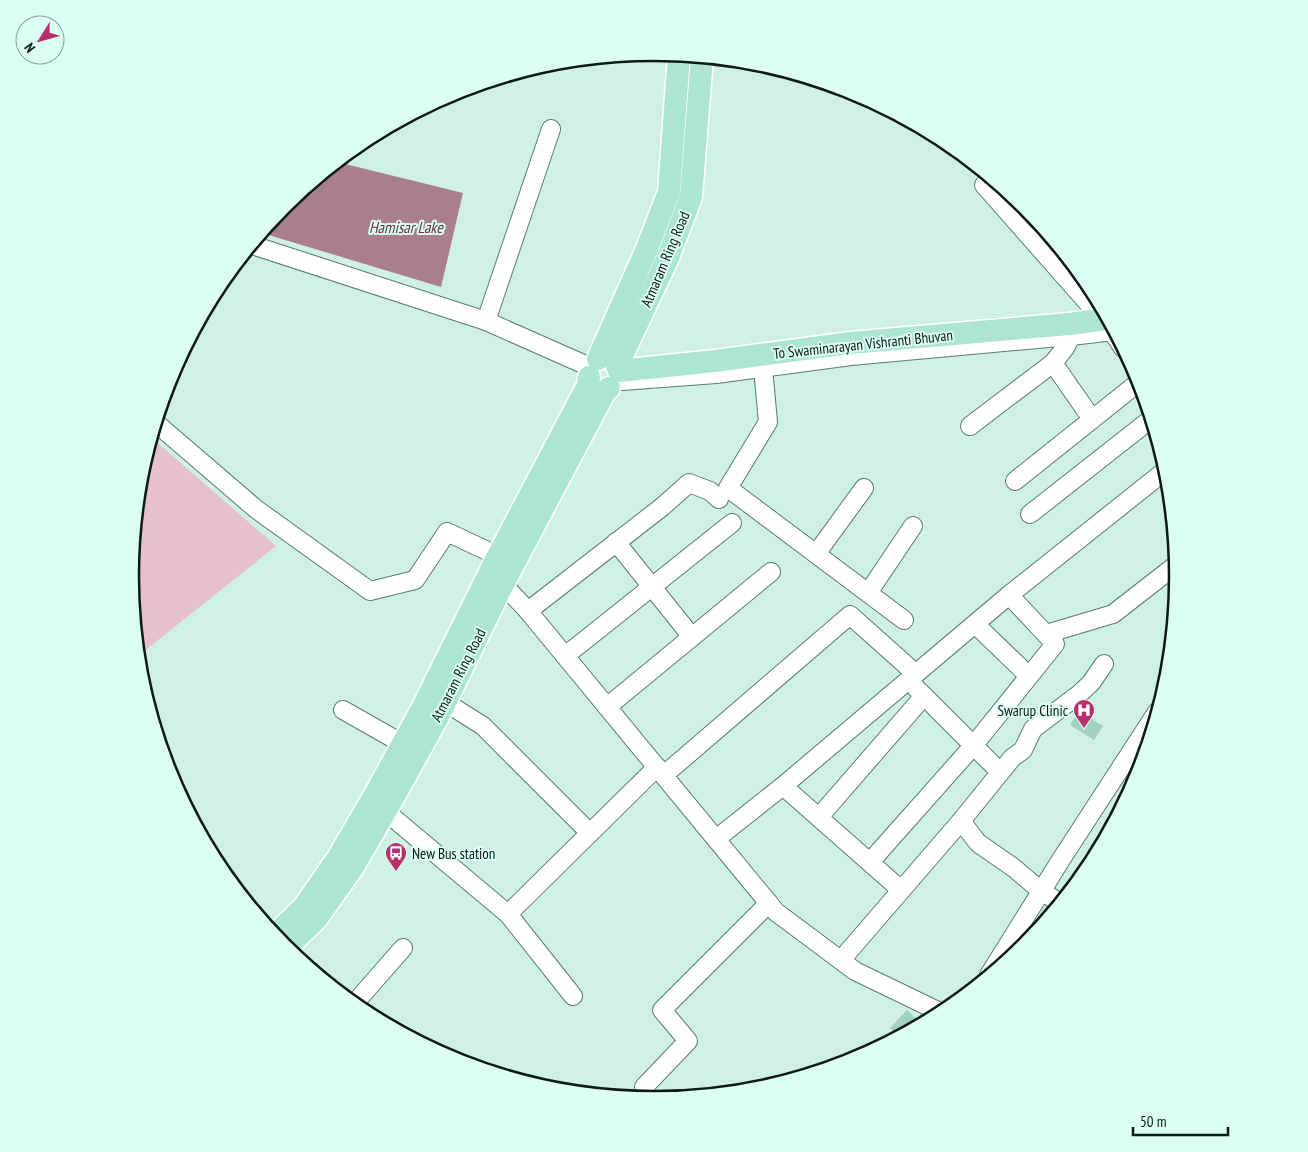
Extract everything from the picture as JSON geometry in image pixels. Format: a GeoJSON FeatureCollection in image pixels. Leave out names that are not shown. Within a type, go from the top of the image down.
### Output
{"type":"FeatureCollection","features":[{"type":"Feature","properties":{"kind":"main road","name":"Atmaram Ring Road"},"geometry":{"type":"LineString","coordinates":[[292,942],[317,918],[352,868],[385,811],[445,702],[503,584],[604,394],[605,373],[646,251],[669,192],[679,62]]}},
{"type":"Feature","properties":{"kind":"main road","name":"Atmaram Ring Road"},"geometry":{"type":"LineString","coordinates":[[280,930],[304,906],[338,858],[424,707],[498,556],[588,385],[605,373],[667,260],[691,197],[701,64]]}},
{"type":"Feature","properties":{"kind":"main road","name":"To Swaminarayan Vishranti Bhuvan"},"geometry":{"type":"LineString","coordinates":[[605,373],[715,362],[850,343],[1069,324],[1103,325]]}},
{"type":"Feature","properties":{"kind":"street"},"geometry":{"type":"LineString","coordinates":[[486,321],[551,129]]}},
{"type":"Feature","properties":{"kind":"street"},"geometry":{"type":"LineString","coordinates":[[984,185],[1010,205]]}},
{"type":"Feature","properties":{"kind":"street"},"geometry":{"type":"LineString","coordinates":[[1027,221],[1061,262]]}},
{"type":"Feature","properties":{"kind":"street"},"geometry":{"type":"LineString","coordinates":[[259,247],[486,321],[605,373],[716,374],[851,356],[1070,336],[1104,326]]}},
{"type":"Feature","properties":{"kind":"street"},"geometry":{"type":"LineString","coordinates":[[970,426],[1053,363],[1065,348],[1070,336]]}},
{"type":"Feature","properties":{"kind":"street"},"geometry":{"type":"LineString","coordinates":[[1053,363],[1092,419]]}},
{"type":"Feature","properties":{"kind":"street"},"geometry":{"type":"LineString","coordinates":[[763,368],[768,422],[728,488],[904,620]]}},
{"type":"Feature","properties":{"kind":"street"},"geometry":{"type":"LineString","coordinates":[[1015,480],[1133,387]]}},
{"type":"Feature","properties":{"kind":"street"},"geometry":{"type":"LineString","coordinates":[[1030,514],[1145,424]]}},
{"type":"Feature","properties":{"kind":"street"},"geometry":{"type":"LineString","coordinates":[[162,428],[256,508],[370,591],[415,580],[448,532],[498,556]]}},
{"type":"Feature","properties":{"kind":"street"},"geometry":{"type":"LineString","coordinates":[[716,839],[783,786],[1009,595],[1159,476]]}},
{"type":"Feature","properties":{"kind":"street"},"geometry":{"type":"LineString","coordinates":[[528,611],[662,507],[689,483],[710,491],[719,499]]}},
{"type":"Feature","properties":{"kind":"street"},"geometry":{"type":"LineString","coordinates":[[816,554],[864,488]]}},
{"type":"Feature","properties":{"kind":"street"},"geometry":{"type":"LineString","coordinates":[[565,656],[732,523]]}},
{"type":"Feature","properties":{"kind":"street"},"geometry":{"type":"LineString","coordinates":[[868,593],[914,526]]}},
{"type":"Feature","properties":{"kind":"street"},"geometry":{"type":"LineString","coordinates":[[616,542],[692,637]]}},
{"type":"Feature","properties":{"kind":"street"},"geometry":{"type":"LineString","coordinates":[[1046,634],[1113,614],[1169,571]]}},
{"type":"Feature","properties":{"kind":"street"},"geometry":{"type":"LineString","coordinates":[[607,707],[771,572]]}},
{"type":"Feature","properties":{"kind":"street"},"geometry":{"type":"LineString","coordinates":[[503,584],[528,611],[776,912],[855,971],[933,1009]]}},
{"type":"Feature","properties":{"kind":"street"},"geometry":{"type":"LineString","coordinates":[[870,862],[973,746],[1055,644],[1009,595]]}},
{"type":"Feature","properties":{"kind":"street"},"geometry":{"type":"LineString","coordinates":[[508,914],[590,833],[660,771],[850,616],[912,677],[924,696],[1000,772]]}},
{"type":"Feature","properties":{"kind":"street"},"geometry":{"type":"LineString","coordinates":[[975,624],[1029,676]]}},
{"type":"Feature","properties":{"kind":"street"},"geometry":{"type":"LineString","coordinates":[[841,960],[961,821],[1012,758],[1023,750],[1033,729],[1078,695],[1091,683],[1104,664]]}},
{"type":"Feature","properties":{"kind":"street"},"geometry":{"type":"LineString","coordinates":[[818,817],[924,696]]}},
{"type":"Feature","properties":{"kind":"street"},"geometry":{"type":"LineString","coordinates":[[445,702],[483,726],[590,833]]}},
{"type":"Feature","properties":{"kind":"street"},"geometry":{"type":"LineString","coordinates":[[343,710],[403,744]]}},
{"type":"Feature","properties":{"kind":"street"},"geometry":{"type":"LineString","coordinates":[[1001,956],[1144,733]]}},
{"type":"Feature","properties":{"kind":"street"},"geometry":{"type":"LineString","coordinates":[[783,786],[901,890]]}},
{"type":"Feature","properties":{"kind":"street"},"geometry":{"type":"LineString","coordinates":[[385,811],[508,914],[573,996]]}},
{"type":"Feature","properties":{"kind":"street"},"geometry":{"type":"LineString","coordinates":[[961,821],[978,843],[1054,899]]}},
{"type":"Feature","properties":{"kind":"street"},"geometry":{"type":"LineString","coordinates":[[644,1087],[688,1041],[662,1010],[769,903]]}},
{"type":"Feature","properties":{"kind":"street"},"geometry":{"type":"LineString","coordinates":[[360,998],[403,948]]}},
{"type":"Feature","properties":{"kind":"shaded area"},"geometry":{"type":"Polygon","coordinates":[[[157,442],[276,546],[145,650],[140,610],[140,542],[149,476],[157,442]]]}},
{"type":"Feature","properties":{"kind":"water","name":"Hamisar Lake"},"geometry":{"type":"Polygon","coordinates":[[[346,164],[463,193],[441,287],[269,235],[315,189],[346,164]]]}},
{"type":"Feature","properties":{"kind":"building"},"geometry":{"type":"Polygon","coordinates":[[[1079,711],[1103,726],[1094,740],[1070,725],[1079,711]]]}},
{"type":"Feature","properties":{"kind":"building"},"geometry":{"type":"Polygon","coordinates":[[[907,1010],[916,1019],[894,1032],[890,1028],[907,1010]]]}},
{"type":"Feature","properties":{"kind":"place","name":"Swarup Clinic"},"geometry":{"type":"Point","coordinates":[1084,729]}},
{"type":"Feature","properties":{"kind":"place","name":"New Bus station"},"geometry":{"type":"Point","coordinates":[396,872]}}]}
